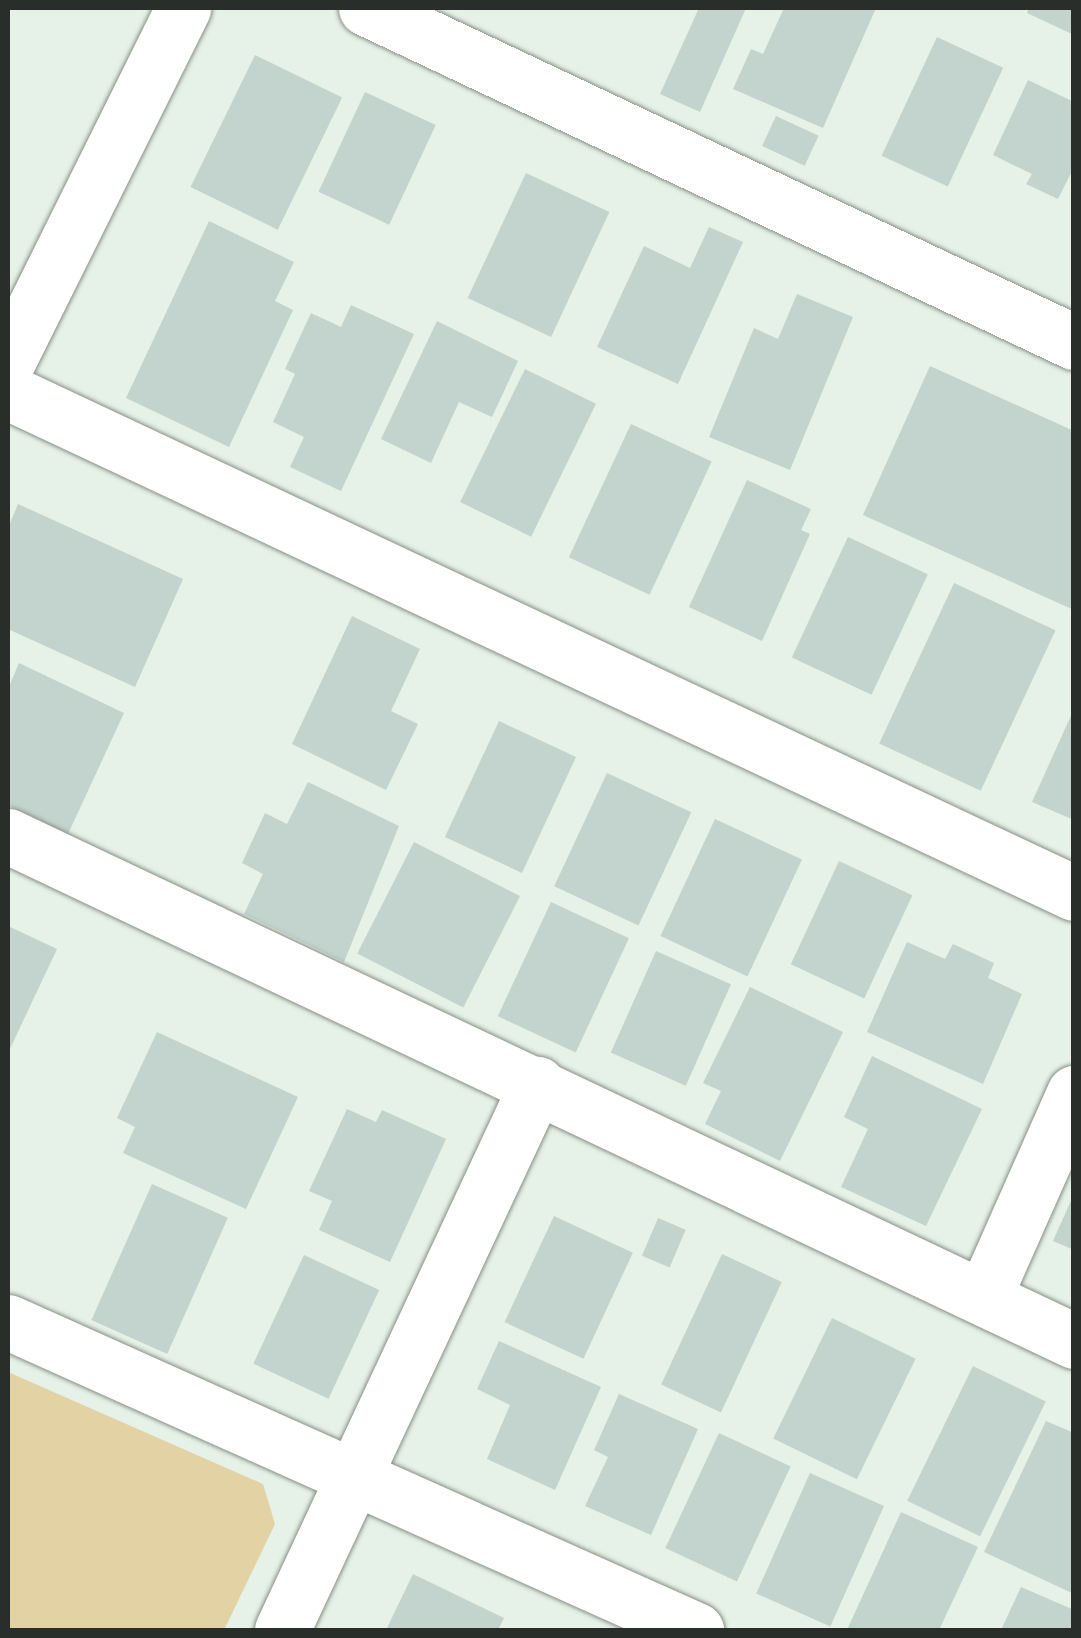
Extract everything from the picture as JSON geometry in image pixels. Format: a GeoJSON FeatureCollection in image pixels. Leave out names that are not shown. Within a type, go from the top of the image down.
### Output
{"type":"FeatureCollection","features":[{"type":"Feature","properties":{"kind":"street"},"geometry":{"type":"LineString","coordinates":[[8,360],[183,8]]}},
{"type":"Feature","properties":{"kind":"street"},"geometry":{"type":"LineString","coordinates":[[366,8],[1074,342]]}},
{"type":"Feature","properties":{"kind":"street"},"geometry":{"type":"LineString","coordinates":[[8,392],[1074,893]]}},
{"type":"Feature","properties":{"kind":"street"},"geometry":{"type":"LineString","coordinates":[[8,836],[985,1294],[1074,1342]]}},
{"type":"Feature","properties":{"kind":"street"},"geometry":{"type":"LineString","coordinates":[[282,1630],[537,1084]]}},
{"type":"Feature","properties":{"kind":"street"},"geometry":{"type":"LineString","coordinates":[[985,1294],[1074,1093]]}},
{"type":"Feature","properties":{"kind":"street"},"geometry":{"type":"LineString","coordinates":[[8,1322],[696,1630]]}},
{"type":"Feature","properties":{"kind":"shaded area"},"geometry":{"type":"Polygon","coordinates":[[[8,1372],[263,1484],[275,1524],[224,1630],[8,1630],[8,1372]]]}},
{"type":"Feature","properties":{"kind":"building"},"geometry":{"type":"Polygon","coordinates":[[[699,8],[746,8],[700,112],[660,94],[699,8]]]}},
{"type":"Feature","properties":{"kind":"building"},"geometry":{"type":"Polygon","coordinates":[[[784,8],[876,8],[823,128],[733,89],[751,49],[763,54],[784,8]]]}},
{"type":"Feature","properties":{"kind":"building"},"geometry":{"type":"Polygon","coordinates":[[[1029,8],[1074,8],[1074,35],[1027,13],[1029,8]]]}},
{"type":"Feature","properties":{"kind":"building"},"geometry":{"type":"Polygon","coordinates":[[[937,37],[1003,68],[948,187],[882,156],[937,37]]]}},
{"type":"Feature","properties":{"kind":"building"},"geometry":{"type":"Polygon","coordinates":[[[255,55],[342,98],[278,230],[191,187],[255,55]]]}},
{"type":"Feature","properties":{"kind":"building"},"geometry":{"type":"Polygon","coordinates":[[[1028,80],[1074,102],[1074,167],[1058,199],[1026,184],[1032,174],[993,155],[1028,80]]]}},
{"type":"Feature","properties":{"kind":"building"},"geometry":{"type":"Polygon","coordinates":[[[365,92],[436,125],[389,225],[319,192],[365,92]]]}},
{"type":"Feature","properties":{"kind":"building"},"geometry":{"type":"Polygon","coordinates":[[[776,116],[819,136],[805,166],[762,146],[776,116]]]}},
{"type":"Feature","properties":{"kind":"building"},"geometry":{"type":"Polygon","coordinates":[[[526,173],[609,212],[551,337],[468,298],[526,173]]]}},
{"type":"Feature","properties":{"kind":"building"},"geometry":{"type":"Polygon","coordinates":[[[209,221],[294,262],[275,301],[293,310],[229,447],[126,398],[209,221]]]}},
{"type":"Feature","properties":{"kind":"building"},"geometry":{"type":"Polygon","coordinates":[[[709,227],[743,242],[678,384],[597,347],[644,246],[690,268],[709,227]]]}},
{"type":"Feature","properties":{"kind":"building"},"geometry":{"type":"Polygon","coordinates":[[[797,294],[853,317],[790,470],[709,437],[754,328],[778,339],[797,294]]]}},
{"type":"Feature","properties":{"kind":"building"},"geometry":{"type":"Polygon","coordinates":[[[351,305],[414,334],[341,491],[290,467],[304,437],[273,422],[295,374],[285,369],[311,313],[341,327],[351,305]]]}},
{"type":"Feature","properties":{"kind":"building"},"geometry":{"type":"Polygon","coordinates":[[[437,321],[518,361],[492,417],[459,402],[431,463],[381,439],[437,321]]]}},
{"type":"Feature","properties":{"kind":"building"},"geometry":{"type":"Polygon","coordinates":[[[930,366],[1074,431],[1074,610],[863,515],[930,366]]]}},
{"type":"Feature","properties":{"kind":"building"},"geometry":{"type":"Polygon","coordinates":[[[525,369],[596,404],[531,537],[460,502],[525,369]]]}},
{"type":"Feature","properties":{"kind":"building"},"geometry":{"type":"Polygon","coordinates":[[[631,424],[712,462],[650,595],[569,557],[631,424]]]}},
{"type":"Feature","properties":{"kind":"building"},"geometry":{"type":"Polygon","coordinates":[[[747,480],[811,509],[801,530],[810,534],[762,641],[689,607],[747,480]]]}},
{"type":"Feature","properties":{"kind":"building"},"geometry":{"type":"Polygon","coordinates":[[[18,504],[183,579],[135,687],[8,629],[8,528],[18,504]]]}},
{"type":"Feature","properties":{"kind":"building"},"geometry":{"type":"Polygon","coordinates":[[[848,537],[928,574],[872,695],[792,658],[848,537]]]}},
{"type":"Feature","properties":{"kind":"building"},"geometry":{"type":"Polygon","coordinates":[[[954,583],[1056,630],[981,791],[879,743],[954,583]]]}},
{"type":"Feature","properties":{"kind":"building"},"geometry":{"type":"Polygon","coordinates":[[[352,616],[420,649],[391,711],[418,724],[386,790],[292,744],[352,616]]]}},
{"type":"Feature","properties":{"kind":"building"},"geometry":{"type":"Polygon","coordinates":[[[19,663],[124,713],[68,834],[8,805],[8,689],[19,663]]]}},
{"type":"Feature","properties":{"kind":"building"},"geometry":{"type":"Polygon","coordinates":[[[1074,709],[1074,820],[1032,802],[1074,709]]]}},
{"type":"Feature","properties":{"kind":"building"},"geometry":{"type":"Polygon","coordinates":[[[499,721],[576,757],[522,873],[445,837],[499,721]]]}},
{"type":"Feature","properties":{"kind":"building"},"geometry":{"type":"Polygon","coordinates":[[[607,773],[691,812],[638,926],[554,886],[607,773]]]}},
{"type":"Feature","properties":{"kind":"building"},"geometry":{"type":"Polygon","coordinates":[[[308,782],[399,826],[344,962],[244,914],[263,874],[242,863],[265,813],[287,824],[308,782]]]}},
{"type":"Feature","properties":{"kind":"building"},"geometry":{"type":"Polygon","coordinates":[[[715,819],[802,860],[747,976],[660,936],[715,819]]]}},
{"type":"Feature","properties":{"kind":"building"},"geometry":{"type":"Polygon","coordinates":[[[414,842],[520,896],[463,1007],[357,953],[414,842]]]}},
{"type":"Feature","properties":{"kind":"building"},"geometry":{"type":"Polygon","coordinates":[[[839,861],[912,895],[864,999],[791,964],[839,861]]]}},
{"type":"Feature","properties":{"kind":"building"},"geometry":{"type":"Polygon","coordinates":[[[551,902],[629,938],[576,1053],[498,1016],[551,902]]]}},
{"type":"Feature","properties":{"kind":"building"},"geometry":{"type":"Polygon","coordinates":[[[8,926],[57,949],[8,1053],[8,926]]]}},
{"type":"Feature","properties":{"kind":"building"},"geometry":{"type":"Polygon","coordinates":[[[907,942],[945,959],[953,944],[994,963],[988,978],[1022,994],[983,1084],[867,1032],[907,942]]]}},
{"type":"Feature","properties":{"kind":"building"},"geometry":{"type":"Polygon","coordinates":[[[656,951],[731,984],[686,1086],[611,1052],[656,951]]]}},
{"type":"Feature","properties":{"kind":"building"},"geometry":{"type":"Polygon","coordinates":[[[750,987],[843,1032],[780,1161],[705,1124],[721,1091],[703,1083],[750,987]]]}},
{"type":"Feature","properties":{"kind":"building"},"geometry":{"type":"Polygon","coordinates":[[[157,1032],[298,1097],[246,1209],[123,1153],[135,1127],[117,1118],[157,1032]]]}},
{"type":"Feature","properties":{"kind":"building"},"geometry":{"type":"Polygon","coordinates":[[[872,1056],[982,1109],[926,1226],[841,1187],[868,1129],[844,1117],[872,1056]]]}},
{"type":"Feature","properties":{"kind":"building"},"geometry":{"type":"Polygon","coordinates":[[[347,1109],[376,1122],[382,1110],[446,1139],[390,1262],[319,1230],[332,1201],[309,1191],[347,1109]]]}},
{"type":"Feature","properties":{"kind":"building"},"geometry":{"type":"Polygon","coordinates":[[[152,1184],[228,1218],[167,1354],[91,1320],[152,1184]]]}},
{"type":"Feature","properties":{"kind":"building"},"geometry":{"type":"Polygon","coordinates":[[[1074,1194],[1074,1250],[1053,1241],[1074,1194]]]}},
{"type":"Feature","properties":{"kind":"building"},"geometry":{"type":"Polygon","coordinates":[[[554,1216],[633,1253],[583,1359],[505,1322],[554,1216]]]}},
{"type":"Feature","properties":{"kind":"building"},"geometry":{"type":"Polygon","coordinates":[[[658,1218],[686,1230],[670,1267],[642,1256],[658,1218]]]}},
{"type":"Feature","properties":{"kind":"building"},"geometry":{"type":"Polygon","coordinates":[[[722,1254],[782,1282],[721,1412],[661,1385],[722,1254]]]}},
{"type":"Feature","properties":{"kind":"building"},"geometry":{"type":"Polygon","coordinates":[[[304,1255],[379,1290],[329,1399],[253,1364],[304,1255]]]}},
{"type":"Feature","properties":{"kind":"building"},"geometry":{"type":"Polygon","coordinates":[[[832,1318],[916,1359],[857,1479],[773,1438],[832,1318]]]}},
{"type":"Feature","properties":{"kind":"building"},"geometry":{"type":"Polygon","coordinates":[[[499,1341],[601,1387],[555,1490],[487,1459],[510,1405],[477,1389],[499,1341]]]}},
{"type":"Feature","properties":{"kind":"building"},"geometry":{"type":"Polygon","coordinates":[[[973,1366],[1046,1402],[980,1536],[907,1501],[973,1366]]]}},
{"type":"Feature","properties":{"kind":"building"},"geometry":{"type":"Polygon","coordinates":[[[619,1394],[698,1429],[651,1535],[585,1506],[608,1457],[594,1450],[619,1394]]]}},
{"type":"Feature","properties":{"kind":"building"},"geometry":{"type":"Polygon","coordinates":[[[1046,1421],[1074,1433],[1074,1594],[984,1552],[1046,1421]]]}},
{"type":"Feature","properties":{"kind":"building"},"geometry":{"type":"Polygon","coordinates":[[[719,1433],[791,1466],[737,1581],[665,1548],[719,1433]]]}},
{"type":"Feature","properties":{"kind":"building"},"geometry":{"type":"Polygon","coordinates":[[[810,1473],[884,1506],[830,1627],[756,1594],[810,1473]]]}},
{"type":"Feature","properties":{"kind":"building"},"geometry":{"type":"Polygon","coordinates":[[[901,1512],[978,1547],[939,1630],[847,1630],[901,1512]]]}},
{"type":"Feature","properties":{"kind":"building"},"geometry":{"type":"Polygon","coordinates":[[[413,1574],[504,1618],[498,1630],[386,1630],[413,1574]]]}},
{"type":"Feature","properties":{"kind":"building"},"geometry":{"type":"Polygon","coordinates":[[[1021,1587],[1074,1610],[1074,1630],[1001,1630],[1021,1587]]]}}]}
